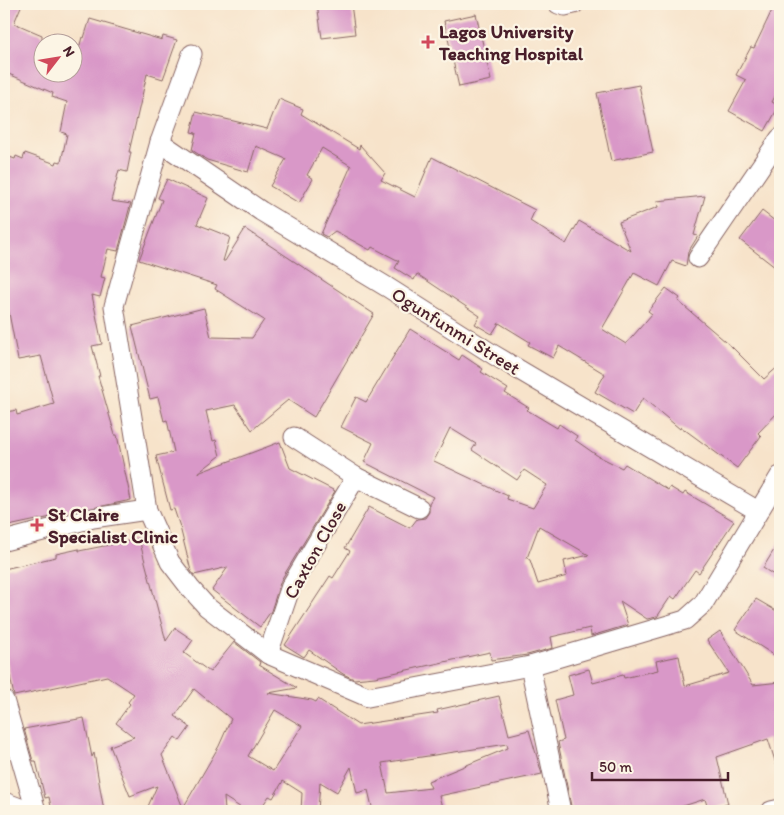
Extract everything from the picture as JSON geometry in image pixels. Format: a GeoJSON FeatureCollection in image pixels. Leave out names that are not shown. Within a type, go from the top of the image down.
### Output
{"type":"FeatureCollection","features":[{"type":"Feature","properties":{"kind":"street"},"geometry":{"type":"LineString","coordinates":[[558,4],[565,6],[574,4]]}},
{"type":"Feature","properties":{"kind":"street"},"geometry":{"type":"LineString","coordinates":[[192,54],[160,142],[114,306],[147,510],[170,562],[207,607],[268,654],[368,698],[530,666],[685,620],[703,604],[768,505],[780,476]]}},
{"type":"Feature","properties":{"kind":"street","name":"Ogunfunmi Street"},"geometry":{"type":"LineString","coordinates":[[160,142],[261,211],[387,287],[494,355],[768,505]]}},
{"type":"Feature","properties":{"kind":"street"},"geometry":{"type":"LineString","coordinates":[[698,258],[754,174],[778,142]]}},
{"type":"Feature","properties":{"kind":"street"},"geometry":{"type":"LineString","coordinates":[[294,437],[356,477],[419,508]]}},
{"type":"Feature","properties":{"kind":"street","name":"Caxton Close"},"geometry":{"type":"LineString","coordinates":[[268,654],[292,586],[356,477]]}},
{"type":"Feature","properties":{"kind":"street"},"geometry":{"type":"LineString","coordinates":[[4,541],[93,518],[147,510]]}},
{"type":"Feature","properties":{"kind":"street"},"geometry":{"type":"LineString","coordinates":[[530,666],[560,811]]}},
{"type":"Feature","properties":{"kind":"street"},"geometry":{"type":"LineString","coordinates":[[4,700],[36,811]]}},
{"type":"Feature","properties":{"kind":"street"},"geometry":{"type":"LineString","coordinates":[[4,802],[28,811]]}},
{"type":"Feature","properties":{"kind":"street"},"geometry":{"type":"LineString","coordinates":[[771,811],[780,809]]}},
{"type":"Feature","properties":{"kind":"building"},"geometry":{"type":"Polygon","coordinates":[[[4,4],[22,4],[14,23],[35,32],[32,32],[32,82],[82,82],[82,37],[84,38],[90,19],[162,40],[163,36],[177,40],[163,79],[147,74],[129,152],[131,152],[127,172],[119,170],[111,201],[131,204],[118,251],[108,249],[101,277],[105,278],[100,297],[92,295],[102,344],[92,346],[100,376],[98,376],[115,435],[117,435],[131,500],[4,527],[4,413],[16,410],[17,415],[54,404],[41,356],[18,360],[4,287],[4,155],[15,159],[16,156],[23,159],[25,153],[56,164],[57,161],[61,162],[67,134],[61,132],[67,102],[52,97],[53,93],[4,72],[4,4]]]}},
{"type":"Feature","properties":{"kind":"building"},"geometry":{"type":"Polygon","coordinates":[[[317,4],[351,4],[355,34],[322,38],[317,4]]]}},
{"type":"Feature","properties":{"kind":"building"},"geometry":{"type":"Polygon","coordinates":[[[775,4],[780,4],[780,87],[772,102],[779,106],[765,131],[729,111],[746,80],[736,75],[751,47],[754,48],[775,4]]]}},
{"type":"Feature","properties":{"kind":"building"},"geometry":{"type":"Polygon","coordinates":[[[476,14],[491,80],[459,87],[444,21],[476,14]]]}},
{"type":"Feature","properties":{"kind":"building"},"geometry":{"type":"Polygon","coordinates":[[[639,85],[653,152],[611,161],[597,93],[639,85]]]}},
{"type":"Feature","properties":{"kind":"building"},"geometry":{"type":"Polygon","coordinates":[[[279,99],[303,109],[301,114],[359,149],[360,145],[385,173],[381,180],[415,197],[432,157],[535,210],[530,221],[566,244],[579,221],[631,251],[619,222],[658,207],[657,201],[705,196],[694,235],[698,236],[688,252],[686,266],[672,261],[659,286],[634,273],[602,329],[626,344],[652,314],[648,311],[666,288],[680,298],[678,301],[732,347],[764,379],[780,365],[780,410],[758,433],[761,436],[737,468],[681,427],[680,429],[643,398],[633,414],[595,392],[605,374],[559,346],[553,358],[528,345],[530,342],[499,323],[492,334],[475,324],[480,316],[417,274],[414,280],[395,268],[399,261],[372,247],[370,250],[335,231],[327,237],[321,234],[351,166],[322,148],[307,175],[313,179],[299,203],[270,186],[286,159],[256,146],[248,172],[207,160],[192,150],[196,133],[191,132],[196,112],[267,129],[279,99]]]}},
{"type":"Feature","properties":{"kind":"building"},"geometry":{"type":"Polygon","coordinates":[[[167,179],[208,198],[197,224],[230,237],[223,261],[225,261],[245,229],[374,314],[314,417],[288,400],[252,430],[235,405],[206,411],[213,441],[216,440],[220,456],[198,473],[280,442],[290,468],[335,491],[281,580],[271,611],[260,627],[212,590],[228,567],[194,575],[191,571],[174,509],[170,510],[156,456],[174,452],[167,420],[164,421],[158,397],[150,399],[132,326],[204,308],[211,337],[252,338],[264,320],[215,289],[217,285],[139,260],[162,200],[158,198],[167,179]]]}},
{"type":"Feature","properties":{"kind":"building"},"geometry":{"type":"Polygon","coordinates":[[[762,211],[780,225],[780,271],[740,240],[762,211]]]}},
{"type":"Feature","properties":{"kind":"building"},"geometry":{"type":"Polygon","coordinates":[[[410,329],[459,360],[462,355],[483,369],[481,372],[508,389],[505,393],[529,408],[527,410],[557,428],[559,424],[577,436],[575,440],[598,456],[622,468],[625,464],[668,490],[670,487],[683,495],[685,492],[734,521],[699,573],[695,570],[675,599],[671,596],[657,617],[647,619],[620,601],[628,625],[591,636],[590,628],[551,637],[553,648],[527,655],[491,660],[490,652],[375,677],[354,679],[343,674],[309,650],[304,657],[285,645],[330,576],[333,578],[350,551],[345,548],[369,507],[410,528],[417,519],[425,518],[429,512],[429,503],[433,497],[364,462],[373,443],[341,427],[356,397],[366,402],[410,329]],[[450,428],[434,461],[508,496],[507,499],[533,508],[547,485],[524,470],[517,480],[472,450],[476,444],[450,428]],[[539,526],[527,558],[530,560],[538,584],[567,576],[564,561],[589,555],[539,526]]]}},
{"type":"Feature","properties":{"kind":"building"},"geometry":{"type":"Polygon","coordinates":[[[139,539],[166,641],[175,628],[193,640],[184,653],[210,672],[234,642],[260,662],[259,665],[297,688],[268,693],[316,702],[318,699],[358,725],[438,713],[437,710],[499,696],[509,735],[529,730],[542,774],[439,796],[442,807],[415,811],[373,811],[368,790],[357,793],[351,767],[337,792],[320,782],[318,811],[301,811],[302,793],[283,781],[273,798],[269,796],[259,811],[246,811],[224,797],[225,811],[146,811],[157,786],[130,796],[110,746],[134,737],[116,723],[130,704],[128,702],[134,694],[107,676],[14,696],[4,647],[4,569],[56,557],[56,554],[79,549],[79,551],[139,539]],[[194,689],[175,716],[190,727],[180,741],[175,737],[162,755],[183,808],[219,746],[231,719],[194,689]],[[275,710],[248,756],[273,771],[302,726],[275,710]],[[507,744],[382,763],[388,793],[431,788],[428,781],[508,748],[507,744]]]}},
{"type":"Feature","properties":{"kind":"building"},"geometry":{"type":"Polygon","coordinates":[[[780,540],[780,579],[763,568],[780,540]]]}},
{"type":"Feature","properties":{"kind":"building"},"geometry":{"type":"Polygon","coordinates":[[[756,599],[780,613],[780,659],[735,630],[756,599]]]}},
{"type":"Feature","properties":{"kind":"building"},"geometry":{"type":"Polygon","coordinates":[[[720,631],[753,685],[780,682],[780,767],[777,767],[768,739],[717,757],[728,804],[708,809],[705,799],[668,811],[572,811],[558,742],[564,740],[555,700],[573,695],[568,675],[589,669],[593,683],[623,675],[624,678],[658,670],[656,661],[679,656],[685,686],[729,673],[707,640],[720,631]]]}},
{"type":"Feature","properties":{"kind":"building"},"geometry":{"type":"Polygon","coordinates":[[[84,718],[92,757],[94,753],[104,811],[52,811],[49,797],[45,798],[36,761],[33,761],[24,729],[84,718]]]}},
{"type":"Feature","properties":{"kind":"place","name":"Lagos University Teaching Hospital"},"geometry":{"type":"Point","coordinates":[428,42]}},
{"type":"Feature","properties":{"kind":"place","name":"St Claire Specialist Clinic"},"geometry":{"type":"Point","coordinates":[37,525]}}]}
